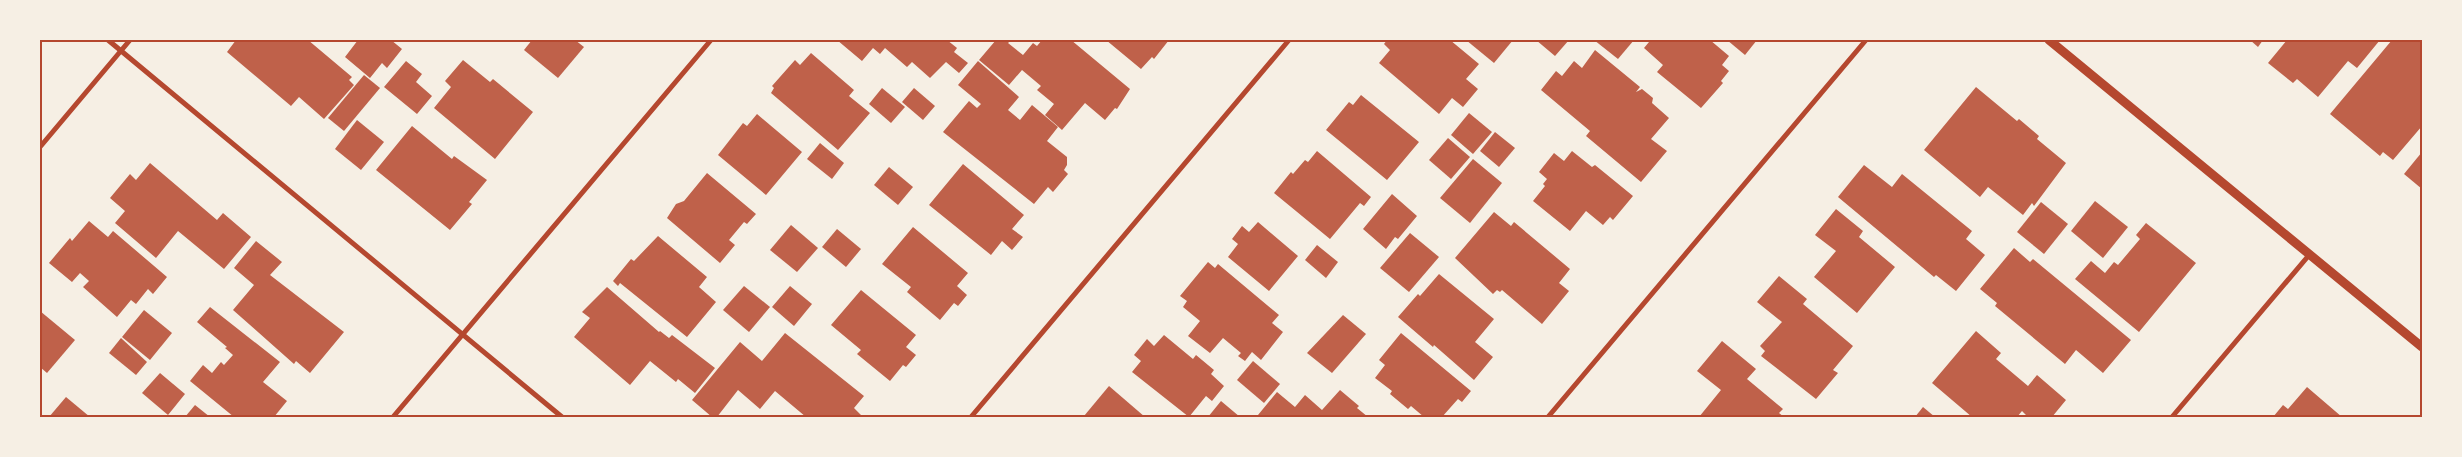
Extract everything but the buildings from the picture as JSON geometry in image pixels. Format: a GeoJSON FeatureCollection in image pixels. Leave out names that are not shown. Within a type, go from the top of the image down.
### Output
{"type":"FeatureCollection","features":[{"type":"Feature","properties":{"kind":"street"},"geometry":{"type":"LineString","coordinates":[[108,40],[562,417]]}},
{"type":"Feature","properties":{"kind":"street"},"geometry":{"type":"LineString","coordinates":[[40,146],[130,40]]}},
{"type":"Feature","properties":{"kind":"street"},"geometry":{"type":"LineString","coordinates":[[393,417],[711,40]]}},
{"type":"Feature","properties":{"kind":"street"},"geometry":{"type":"LineString","coordinates":[[971,417],[1289,40]]}},
{"type":"Feature","properties":{"kind":"street"},"geometry":{"type":"LineString","coordinates":[[1548,417],[1866,40]]}},
{"type":"Feature","properties":{"kind":"street"},"geometry":{"type":"LineString","coordinates":[[2049,40],[2422,346]]}},
{"type":"Feature","properties":{"kind":"street"},"geometry":{"type":"LineString","coordinates":[[2172,417],[2310,254]]}}]}
